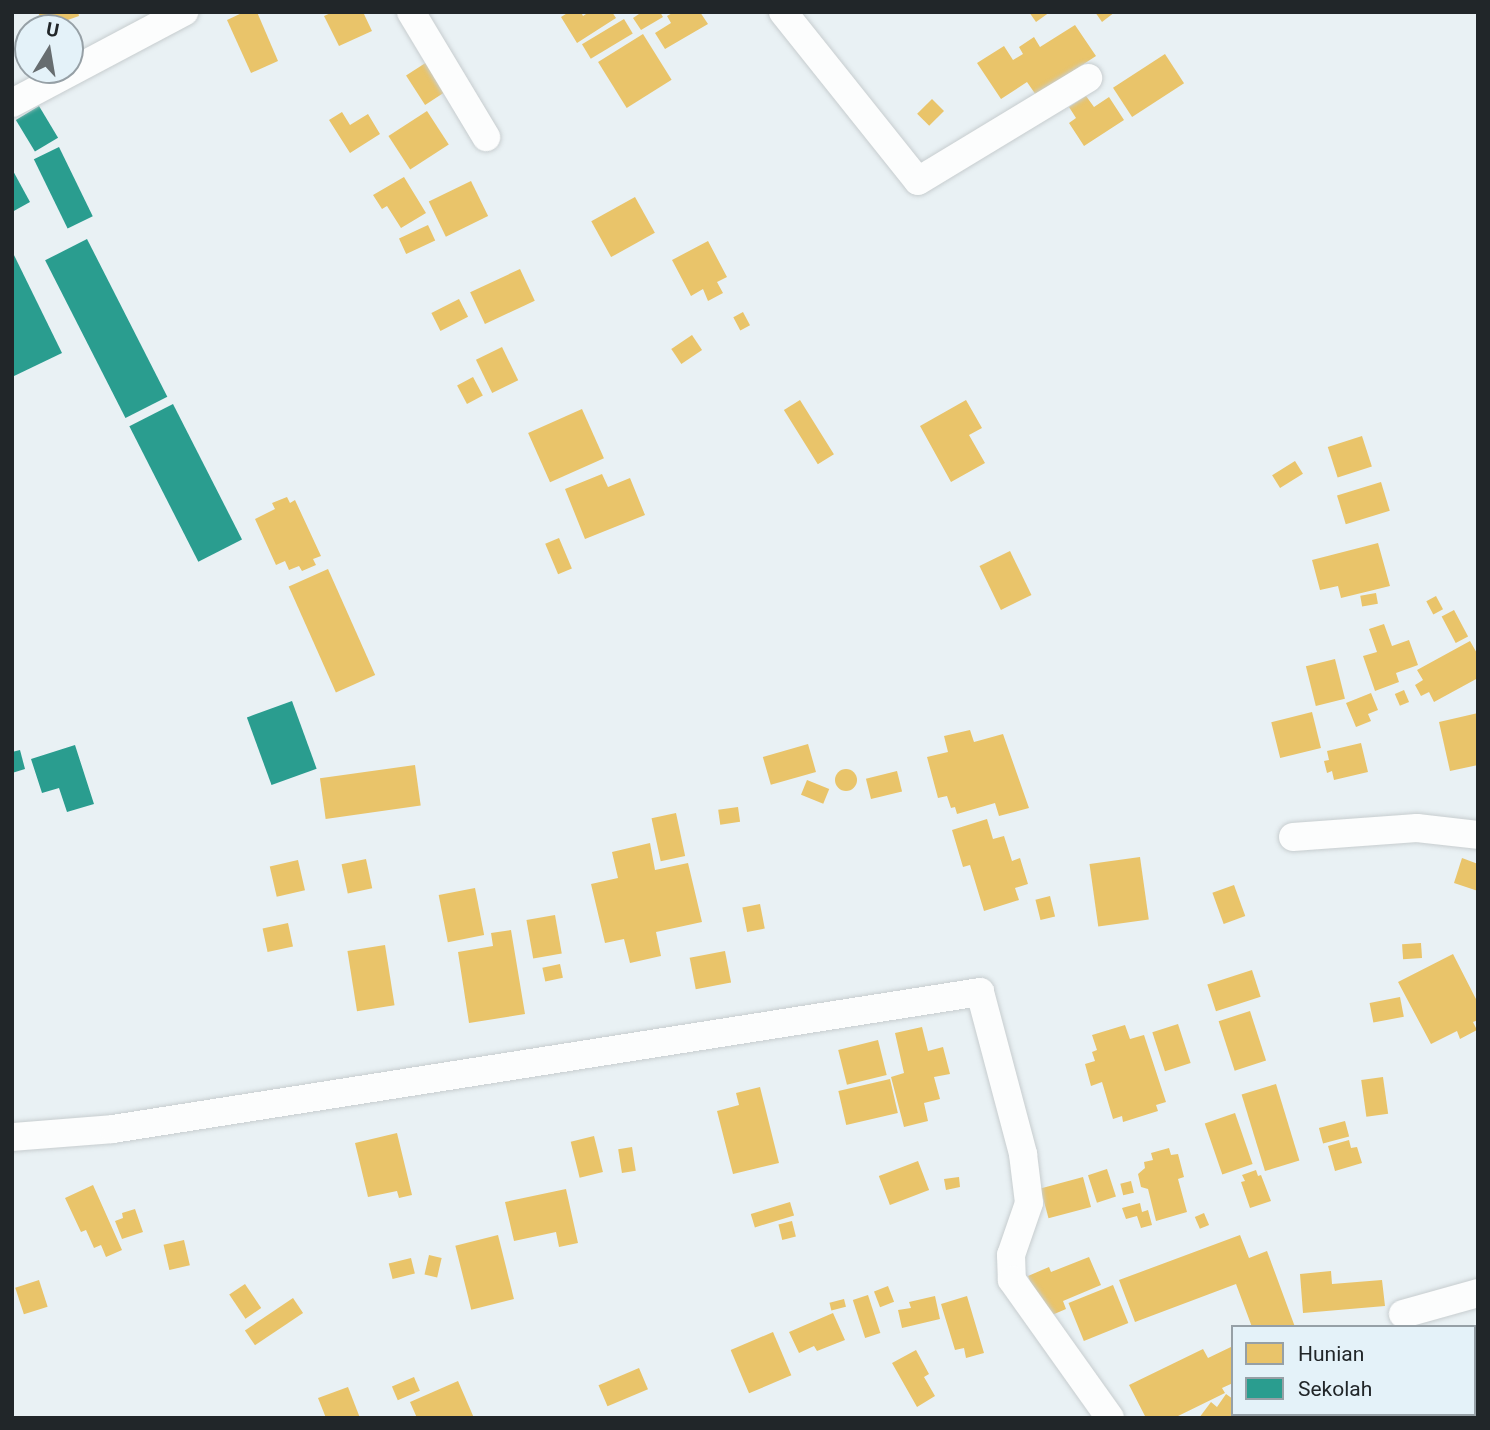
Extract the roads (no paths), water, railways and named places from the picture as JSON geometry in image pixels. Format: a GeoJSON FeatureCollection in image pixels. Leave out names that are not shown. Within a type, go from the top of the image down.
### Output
{"type":"FeatureCollection","features":[{"type":"Feature","properties":{"kind":"street"},"geometry":{"type":"LineString","coordinates":[[12,103],[184,12]]}},
{"type":"Feature","properties":{"kind":"street"},"geometry":{"type":"LineString","coordinates":[[411,12],[486,138]]}},
{"type":"Feature","properties":{"kind":"street"},"geometry":{"type":"LineString","coordinates":[[783,12],[918,181],[1088,78]]}},
{"type":"Feature","properties":{"kind":"street"},"geometry":{"type":"LineString","coordinates":[[1293,837],[1418,828],[1478,835]]}},
{"type":"Feature","properties":{"kind":"street"},"geometry":{"type":"LineString","coordinates":[[12,1137],[113,1129],[980,992],[1023,1154],[1029,1203],[1011,1255],[1012,1280],[1110,1418]]}},
{"type":"Feature","properties":{"kind":"street"},"geometry":{"type":"LineString","coordinates":[[1403,1314],[1478,1293]]}}]}
